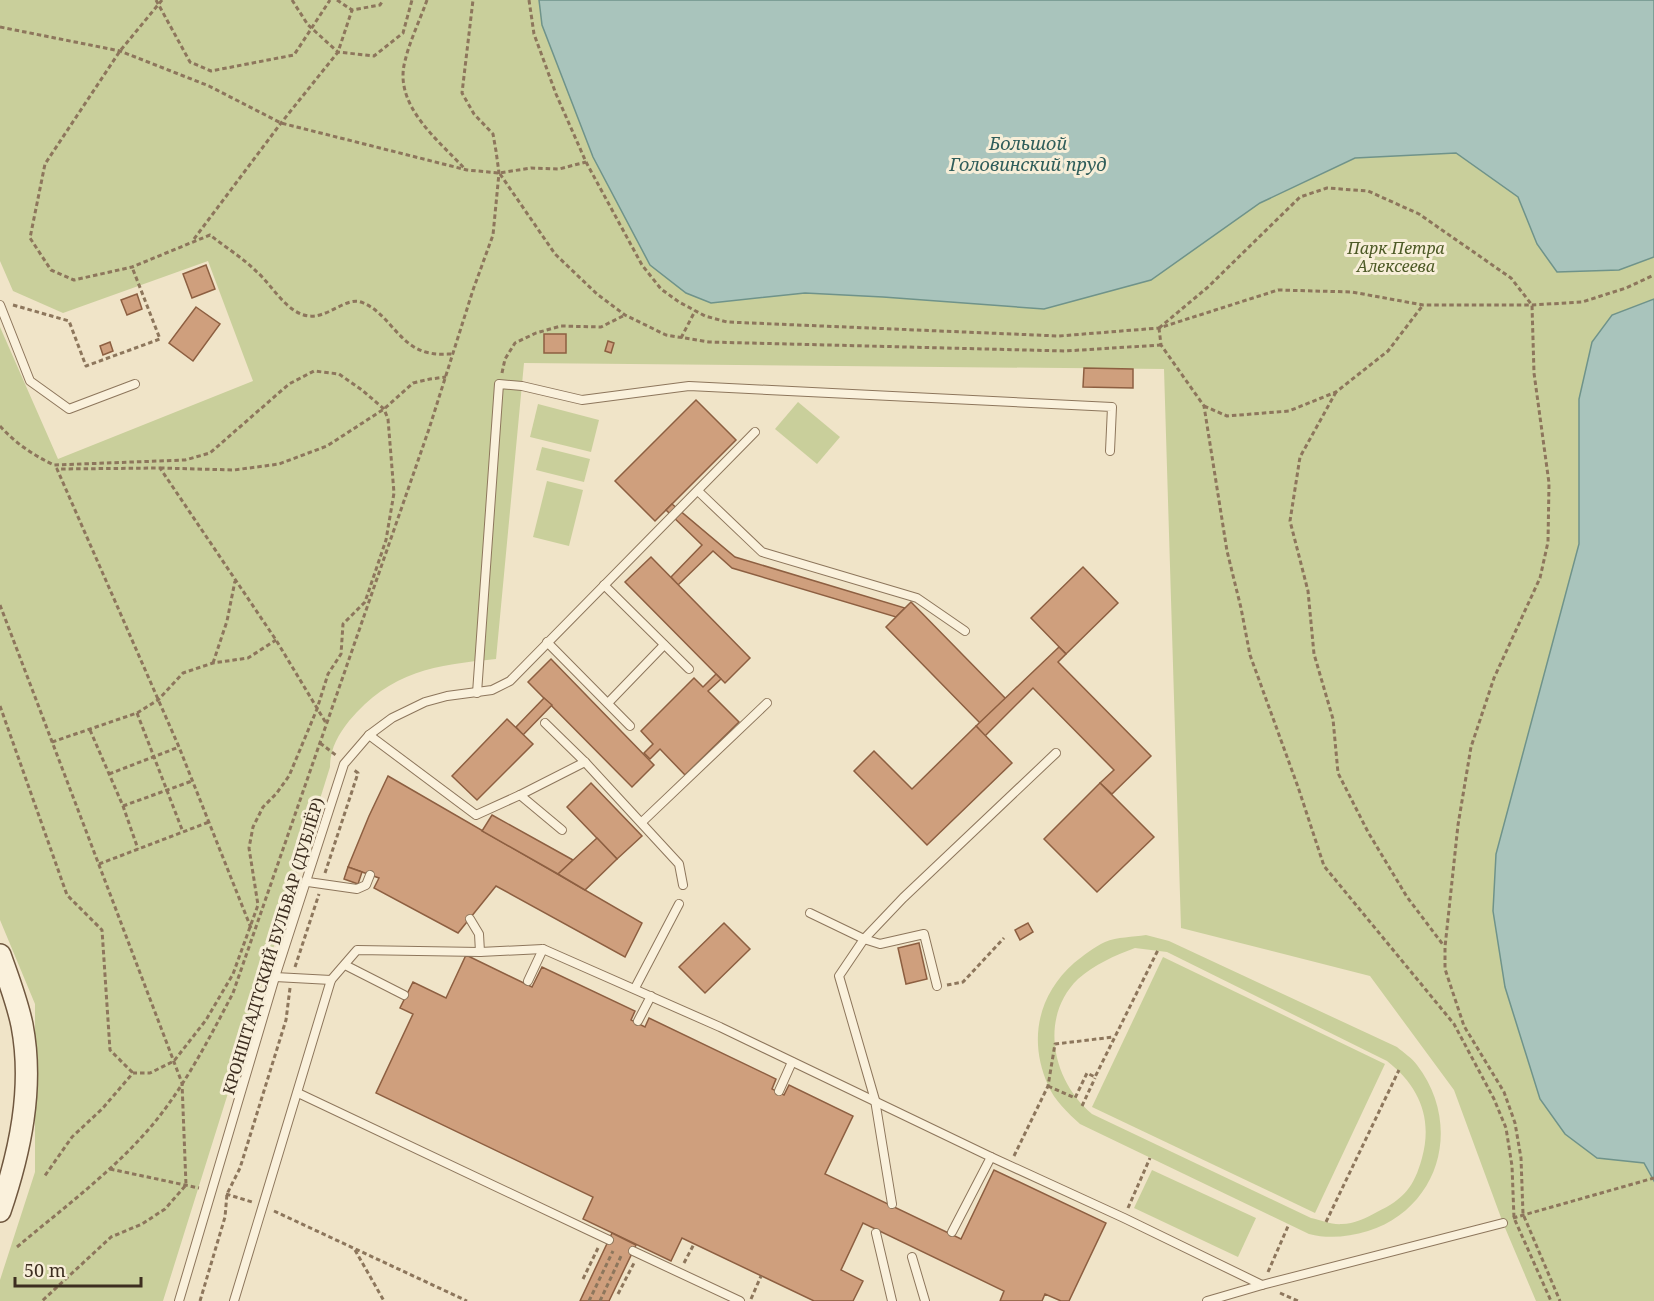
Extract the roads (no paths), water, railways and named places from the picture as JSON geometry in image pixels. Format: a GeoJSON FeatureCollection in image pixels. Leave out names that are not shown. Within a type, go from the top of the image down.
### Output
{"type":"FeatureCollection","features":[{"type":"Feature","properties":{"kind":"main road"},"geometry":{"type":"LineString","coordinates":[[0,955],[22,1027],[26,1072],[24,1111],[18,1150],[0,1211]]}},
{"type":"Feature","properties":{"kind":"lane"},"geometry":{"type":"LineString","coordinates":[[3,302],[30,381],[69,409],[135,384]]}},
{"type":"Feature","properties":{"kind":"lane"},"geometry":{"type":"LineString","coordinates":[[477,693],[500,384],[522,386],[582,400],[689,386],[1112,407],[1110,451]]}},
{"type":"Feature","properties":{"kind":"lane"},"geometry":{"type":"LineString","coordinates":[[630,726],[547,642],[755,432]]}},
{"type":"Feature","properties":{"kind":"lane"},"geometry":{"type":"LineString","coordinates":[[698,490],[762,552],[917,598],[965,631]]}},
{"type":"Feature","properties":{"kind":"lane"},"geometry":{"type":"LineString","coordinates":[[604,585],[689,669]]}},
{"type":"Feature","properties":{"kind":"lane","name":"КРОНШТАДТСКИЙ БУЛЬВАР (ДУБЛЁР)"},"geometry":{"type":"LineString","coordinates":[[179,1301],[275,977],[308,882],[344,764],[369,735],[392,718],[425,702],[447,696],[492,690],[510,681],[547,642]]}},
{"type":"Feature","properties":{"kind":"lane"},"geometry":{"type":"LineString","coordinates":[[608,703],[664,645]]}},
{"type":"Feature","properties":{"kind":"lane"},"geometry":{"type":"LineString","coordinates":[[642,822],[767,703]]}},
{"type":"Feature","properties":{"kind":"lane"},"geometry":{"type":"LineString","coordinates":[[545,723],[585,762],[679,864],[682,885]]}},
{"type":"Feature","properties":{"kind":"lane"},"geometry":{"type":"LineString","coordinates":[[369,735],[476,815],[585,762]]}},
{"type":"Feature","properties":{"kind":"lane"},"geometry":{"type":"LineString","coordinates":[[892,1204],[875,1100],[839,976],[864,939],[903,898],[1056,753]]}},
{"type":"Feature","properties":{"kind":"lane"},"geometry":{"type":"LineString","coordinates":[[520,795],[562,830]]}},
{"type":"Feature","properties":{"kind":"lane"},"geometry":{"type":"LineString","coordinates":[[308,882],[366,890],[370,875]]}},
{"type":"Feature","properties":{"kind":"lane"},"geometry":{"type":"LineString","coordinates":[[635,988],[679,904]]}},
{"type":"Feature","properties":{"kind":"lane"},"geometry":{"type":"LineString","coordinates":[[810,913],[880,945],[924,933],[937,987]]}},
{"type":"Feature","properties":{"kind":"lane"},"geometry":{"type":"LineString","coordinates":[[470,920],[479,934],[480,952]]}},
{"type":"Feature","properties":{"kind":"lane"},"geometry":{"type":"LineString","coordinates":[[528,981],[543,949]]}},
{"type":"Feature","properties":{"kind":"lane"},"geometry":{"type":"LineString","coordinates":[[234,1301],[331,980],[357,950],[480,952],[543,949],[635,988],[875,1100],[1262,1285]]}},
{"type":"Feature","properties":{"kind":"lane"},"geometry":{"type":"LineString","coordinates":[[345,965],[404,995]]}},
{"type":"Feature","properties":{"kind":"lane"},"geometry":{"type":"LineString","coordinates":[[275,977],[331,980]]}},
{"type":"Feature","properties":{"kind":"lane"},"geometry":{"type":"LineString","coordinates":[[638,1021],[651,996]]}},
{"type":"Feature","properties":{"kind":"lane"},"geometry":{"type":"LineString","coordinates":[[779,1091],[792,1062]]}},
{"type":"Feature","properties":{"kind":"lane"},"geometry":{"type":"LineString","coordinates":[[298,1093],[606,1238]]}},
{"type":"Feature","properties":{"kind":"lane"},"geometry":{"type":"LineString","coordinates":[[952,1232],[991,1157]]}},
{"type":"Feature","properties":{"kind":"lane"},"geometry":{"type":"LineString","coordinates":[[1208,1301],[1503,1223]]}},
{"type":"Feature","properties":{"kind":"lane"},"geometry":{"type":"LineString","coordinates":[[876,1233],[892,1301]]}},
{"type":"Feature","properties":{"kind":"lane"},"geometry":{"type":"LineString","coordinates":[[636,1252],[740,1301]]}},
{"type":"Feature","properties":{"kind":"lane"},"geometry":{"type":"LineString","coordinates":[[912,1257],[925,1301]]}},
{"type":"Feature","properties":{"kind":"water","name":"Большой Головинский пруд"},"geometry":{"type":"Polygon","coordinates":[[[539,0],[1654,0],[1654,257],[1619,270],[1557,272],[1537,244],[1518,197],[1456,153],[1355,158],[1260,203],[1151,280],[1044,309],[805,293],[711,303],[686,293],[650,265],[593,157],[542,25],[539,0]]]}},
{"type":"Feature","properties":{"kind":"water"},"geometry":{"type":"Polygon","coordinates":[[[1654,299],[1654,1181],[1644,1163],[1597,1158],[1565,1134],[1540,1099],[1505,987],[1493,911],[1496,854],[1579,544],[1579,399],[1592,342],[1612,315],[1654,299]]]}},
{"type":"Feature","properties":{"kind":"park label","name":"Парк Петра Алексеева"},"geometry":{"type":"Point","coordinates":[1396,257]}}]}
